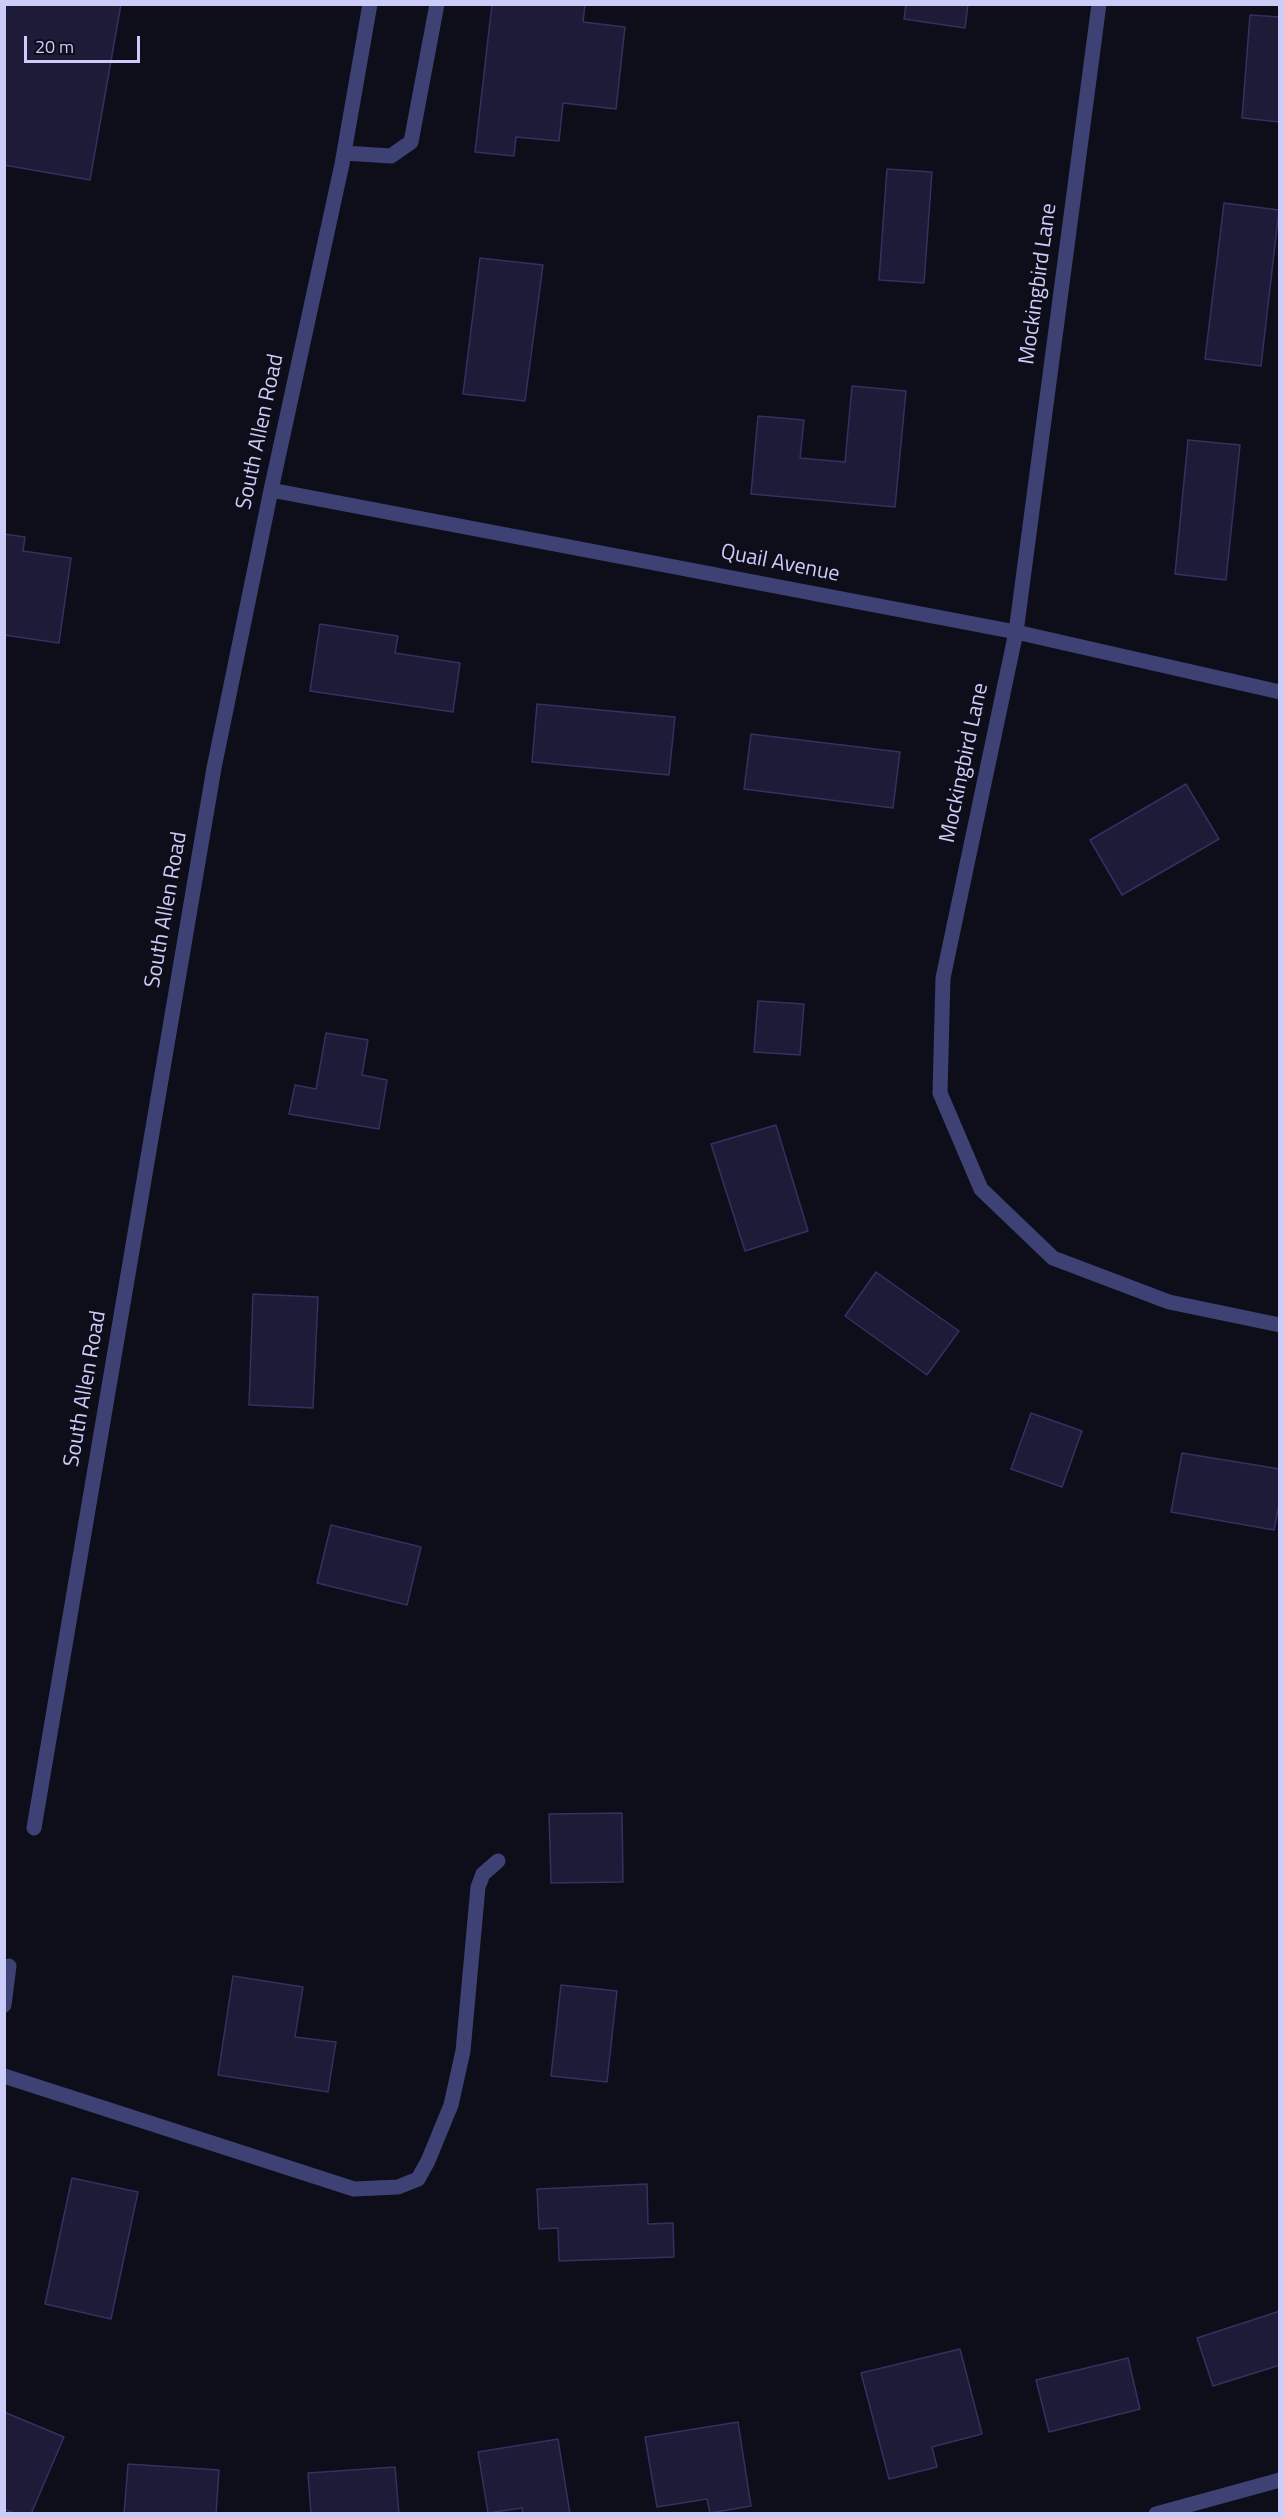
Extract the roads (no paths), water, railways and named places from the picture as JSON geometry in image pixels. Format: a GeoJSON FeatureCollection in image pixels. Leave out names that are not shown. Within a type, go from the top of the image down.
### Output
{"type":"FeatureCollection","features":[{"type":"Feature","properties":{"kind":"street","name":"South Allen Road"},"geometry":{"type":"LineString","coordinates":[[34,1828],[214,768],[344,153],[370,4]]}},
{"type":"Feature","properties":{"kind":"street"},"geometry":{"type":"LineString","coordinates":[[344,153],[391,156],[411,142],[437,4]]}},
{"type":"Feature","properties":{"kind":"street","name":"Mockingbird Lane"},"geometry":{"type":"LineString","coordinates":[[1099,4],[1016,632],[943,978],[940,1093],[981,1189],[1053,1258],[1169,1302],[1280,1325]]}},
{"type":"Feature","properties":{"kind":"street","name":"Quail Avenue"},"geometry":{"type":"LineString","coordinates":[[271,490],[1016,632],[1280,692]]}},
{"type":"Feature","properties":{"kind":"street"},"geometry":{"type":"LineString","coordinates":[[4,2076],[354,2189],[398,2187],[418,2178],[428,2161],[451,2105],[463,2051],[478,1887],[483,1874],[498,1861]]}},
{"type":"Feature","properties":{"kind":"street"},"geometry":{"type":"LineString","coordinates":[[4,2005],[9,1966]]}},
{"type":"Feature","properties":{"kind":"street"},"geometry":{"type":"LineString","coordinates":[[1156,2514],[1208,2507],[1280,2480]]}}]}
